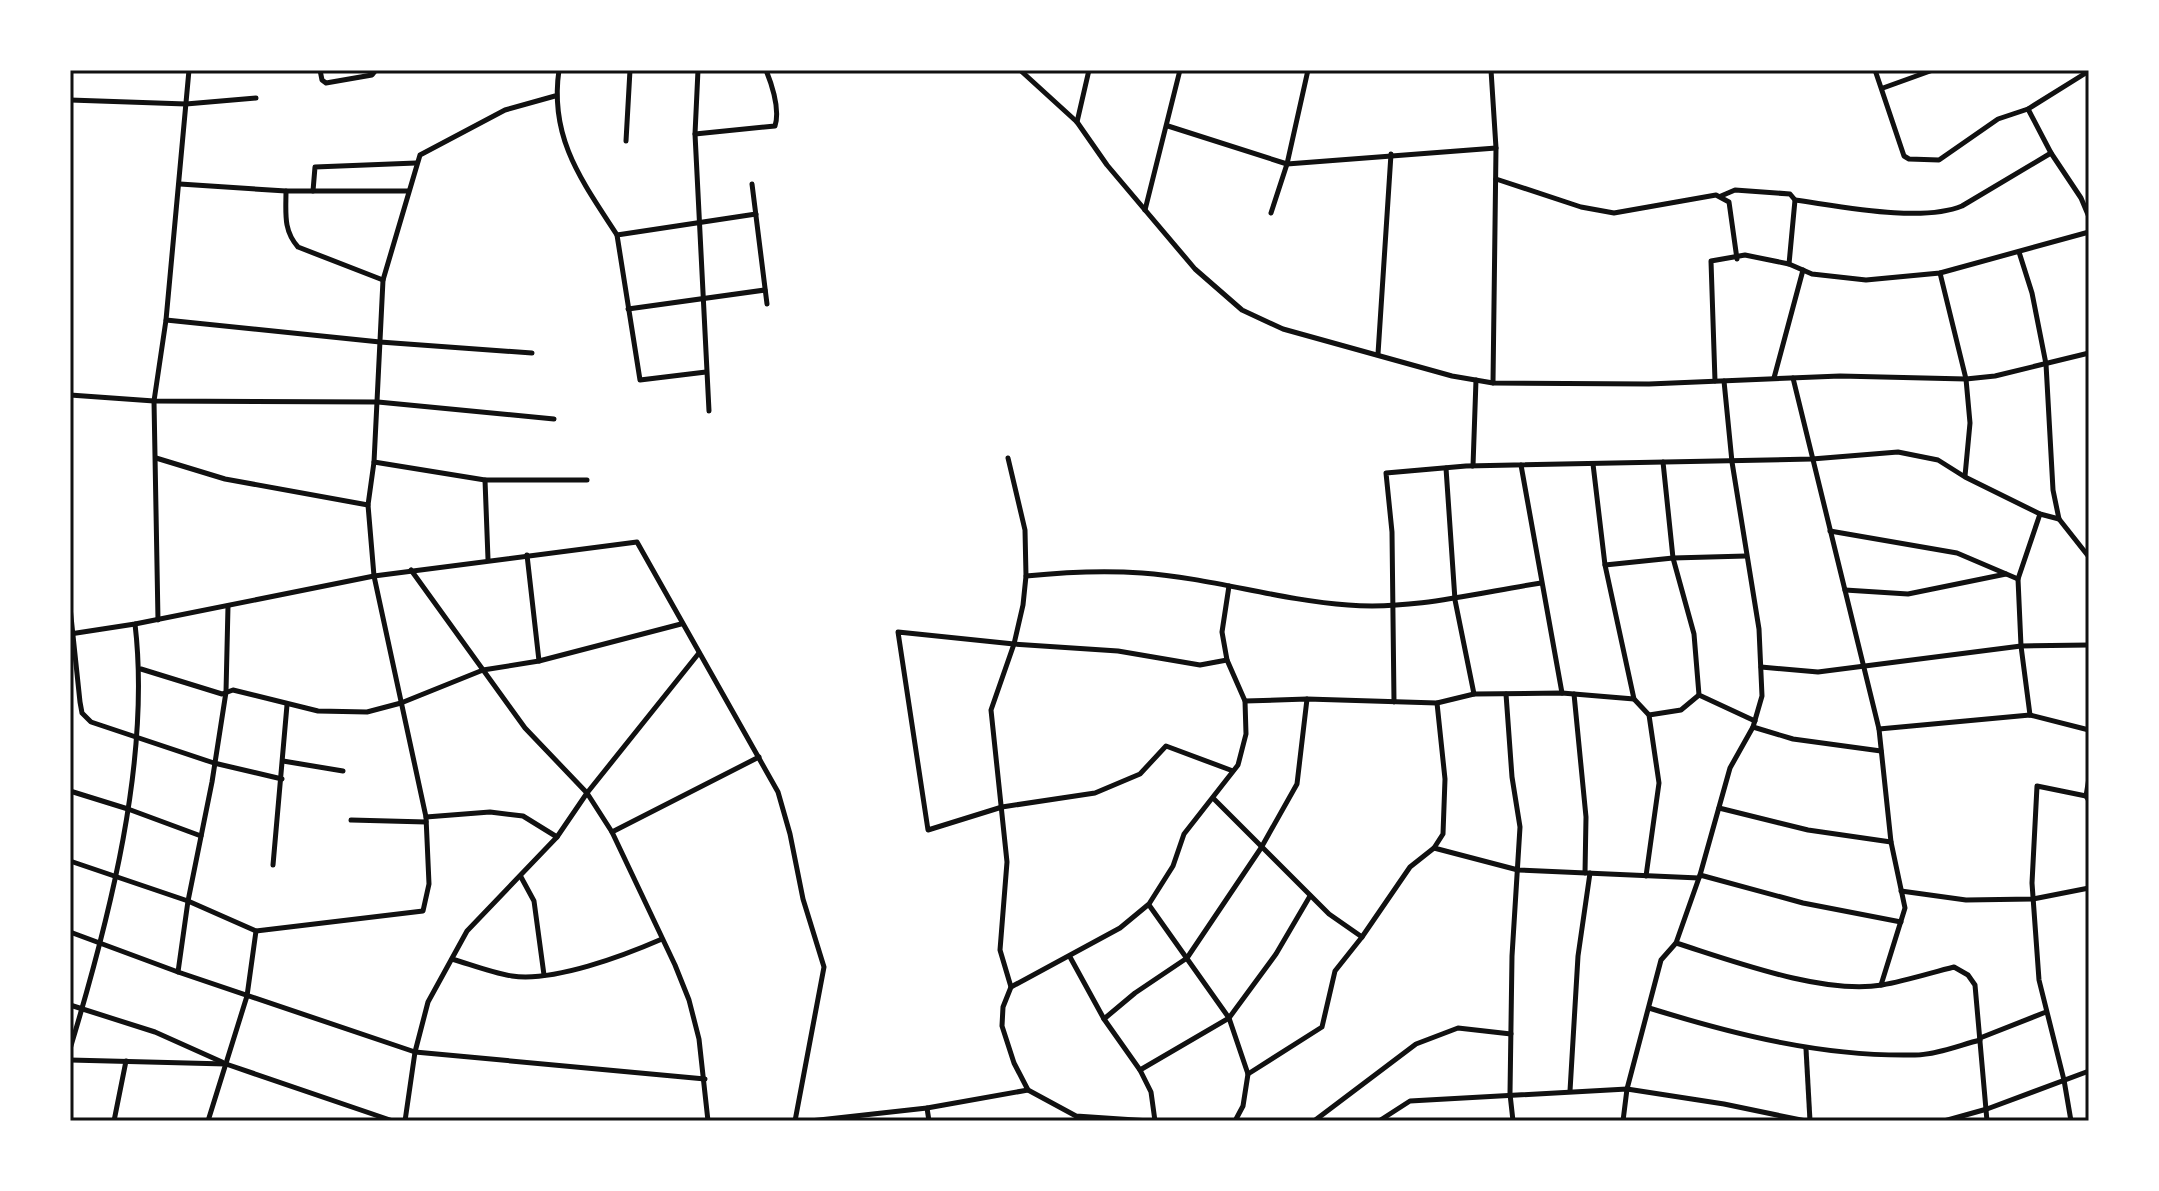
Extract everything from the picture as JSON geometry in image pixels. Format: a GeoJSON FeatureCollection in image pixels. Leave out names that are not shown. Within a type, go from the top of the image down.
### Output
{"type":"FeatureCollection","features":[{"type":"Feature","properties":{"kind":"street"},"geometry":{"type":"LineString","coordinates":[[158,620],[154,401],[166,320],[189,70]]}},
{"type":"Feature","properties":{"kind":"street"},"geometry":{"type":"LineString","coordinates":[[320,70],[326,83],[372,75],[376,70]]}},
{"type":"Feature","properties":{"kind":"street"},"geometry":{"type":"LineString","coordinates":[[559,70],[555,96],[562,139],[570,161],[617,235],[640,380],[706,372]]}},
{"type":"Feature","properties":{"kind":"street"},"geometry":{"type":"LineString","coordinates":[[626,141],[630,70]]}},
{"type":"Feature","properties":{"kind":"street"},"geometry":{"type":"LineString","coordinates":[[698,70],[695,134],[709,411]]}},
{"type":"Feature","properties":{"kind":"street"},"geometry":{"type":"LineString","coordinates":[[695,134],[775,126],[777,120],[766,70]]}},
{"type":"Feature","properties":{"kind":"street"},"geometry":{"type":"LineString","coordinates":[[1020,70],[1077,122],[1145,211],[1195,269],[1227,300],[1283,329],[1452,376],[1493,383],[1649,384],[1774,378],[1966,379],[1995,376],[2089,353]]}},
{"type":"Feature","properties":{"kind":"street"},"geometry":{"type":"LineString","coordinates":[[1077,122],[1089,70]]}},
{"type":"Feature","properties":{"kind":"street"},"geometry":{"type":"LineString","coordinates":[[1145,211],[1180,70]]}},
{"type":"Feature","properties":{"kind":"street"},"geometry":{"type":"LineString","coordinates":[[1271,213],[1287,164],[1308,70]]}},
{"type":"Feature","properties":{"kind":"street"},"geometry":{"type":"LineString","coordinates":[[1491,70],[1496,148],[1493,383]]}},
{"type":"Feature","properties":{"kind":"street"},"geometry":{"type":"LineString","coordinates":[[1875,70],[1901,151],[1909,159],[1939,160],[1998,119],[2028,109],[2089,71]]}},
{"type":"Feature","properties":{"kind":"street"},"geometry":{"type":"LineString","coordinates":[[1883,88],[1933,70]]}},
{"type":"Feature","properties":{"kind":"street"},"geometry":{"type":"LineString","coordinates":[[70,861],[188,901],[256,931],[422,912],[429,884],[426,820],[374,576],[368,505],[378,402],[383,280],[416,163],[423,152],[505,110],[555,96]]}},
{"type":"Feature","properties":{"kind":"street"},"geometry":{"type":"LineString","coordinates":[[70,100],[186,104],[256,98]]}},
{"type":"Feature","properties":{"kind":"street"},"geometry":{"type":"LineString","coordinates":[[2028,109],[2089,217]]}},
{"type":"Feature","properties":{"kind":"street"},"geometry":{"type":"LineString","coordinates":[[1168,126],[1287,164],[1496,148]]}},
{"type":"Feature","properties":{"kind":"street"},"geometry":{"type":"LineString","coordinates":[[1721,196],[1735,190],[1790,194],[1795,200],[1868,209],[1947,212],[2051,153]]}},
{"type":"Feature","properties":{"kind":"street"},"geometry":{"type":"LineString","coordinates":[[1378,354],[1391,154]]}},
{"type":"Feature","properties":{"kind":"street"},"geometry":{"type":"LineString","coordinates":[[313,191],[315,167],[416,163]]}},
{"type":"Feature","properties":{"kind":"street"},"geometry":{"type":"LineString","coordinates":[[1495,179],[1581,207],[1614,213],[1721,196],[1729,202],[1737,259]]}},
{"type":"Feature","properties":{"kind":"street"},"geometry":{"type":"LineString","coordinates":[[180,184],[286,191],[408,191]]}},
{"type":"Feature","properties":{"kind":"street"},"geometry":{"type":"LineString","coordinates":[[752,184],[767,304]]}},
{"type":"Feature","properties":{"kind":"street"},"geometry":{"type":"LineString","coordinates":[[286,191],[286,224],[290,237],[298,247],[383,280]]}},
{"type":"Feature","properties":{"kind":"street"},"geometry":{"type":"LineString","coordinates":[[1789,264],[1795,200]]}},
{"type":"Feature","properties":{"kind":"street"},"geometry":{"type":"LineString","coordinates":[[617,235],[756,214]]}},
{"type":"Feature","properties":{"kind":"street"},"geometry":{"type":"LineString","coordinates":[[1715,381],[1711,261],[1737,259],[1745,255],[1789,264],[1824,276],[1866,280],[1940,273],[2089,232]]}},
{"type":"Feature","properties":{"kind":"street"},"geometry":{"type":"LineString","coordinates":[[2019,252],[2032,293],[2046,364],[2053,490],[2059,519],[2089,557]]}},
{"type":"Feature","properties":{"kind":"street"},"geometry":{"type":"LineString","coordinates":[[1774,378],[1803,270]]}},
{"type":"Feature","properties":{"kind":"street"},"geometry":{"type":"LineString","coordinates":[[1940,273],[1966,379],[1970,423],[1965,477]]}},
{"type":"Feature","properties":{"kind":"street"},"geometry":{"type":"LineString","coordinates":[[628,309],[765,290]]}},
{"type":"Feature","properties":{"kind":"street"},"geometry":{"type":"LineString","coordinates":[[166,320],[380,342],[532,353]]}},
{"type":"Feature","properties":{"kind":"street"},"geometry":{"type":"LineString","coordinates":[[1792,378],[1879,729],[1891,842],[1905,908],[1881,985]]}},
{"type":"Feature","properties":{"kind":"street"},"geometry":{"type":"LineString","coordinates":[[1473,466],[1476,380]]}},
{"type":"Feature","properties":{"kind":"street"},"geometry":{"type":"LineString","coordinates":[[1623,1121],[1627,1089],[1661,960],[1676,943],[1700,876],[1730,768],[1754,724],[1762,696],[1759,629],[1732,462],[1724,381]]}},
{"type":"Feature","properties":{"kind":"street"},"geometry":{"type":"LineString","coordinates":[[70,395],[154,401],[378,402],[554,419]]}},
{"type":"Feature","properties":{"kind":"street"},"geometry":{"type":"LineString","coordinates":[[1394,702],[1392,532],[1386,473],[1473,466],[1812,459],[1898,452],[1938,460],[2040,514],[2059,519]]}},
{"type":"Feature","properties":{"kind":"street"},"geometry":{"type":"LineString","coordinates":[[156,458],[225,479],[368,505]]}},
{"type":"Feature","properties":{"kind":"street"},"geometry":{"type":"LineString","coordinates":[[1008,458],[1025,530],[1026,576],[1014,644],[991,710],[1007,862],[1000,950],[1011,987],[1003,1007],[1002,1026],[1014,1063],[1028,1090],[1076,1119],[1152,1121],[1151,1092],[1140,1070],[1104,1019],[1070,957]]}},
{"type":"Feature","properties":{"kind":"street"},"geometry":{"type":"LineString","coordinates":[[374,462],[485,480],[587,480]]}},
{"type":"Feature","properties":{"kind":"street"},"geometry":{"type":"LineString","coordinates":[[1663,462],[1673,558],[1694,634],[1699,695]]}},
{"type":"Feature","properties":{"kind":"street"},"geometry":{"type":"LineString","coordinates":[[1593,464],[1605,565],[1634,699],[1649,715],[1659,783],[1646,876]]}},
{"type":"Feature","properties":{"kind":"street"},"geometry":{"type":"LineString","coordinates":[[1521,465],[1562,693]]}},
{"type":"Feature","properties":{"kind":"street"},"geometry":{"type":"LineString","coordinates":[[1446,468],[1455,600],[1474,694]]}},
{"type":"Feature","properties":{"kind":"street"},"geometry":{"type":"LineString","coordinates":[[485,480],[488,559]]}},
{"type":"Feature","properties":{"kind":"street"},"geometry":{"type":"LineString","coordinates":[[2030,715],[2021,646],[2018,579],[2040,514]]}},
{"type":"Feature","properties":{"kind":"street"},"geometry":{"type":"LineString","coordinates":[[1830,531],[1957,553],[2018,579]]}},
{"type":"Feature","properties":{"kind":"street"},"geometry":{"type":"LineString","coordinates":[[72,633],[158,620],[411,570],[637,542],[778,792],[790,834],[803,899],[824,967],[795,1121]]}},
{"type":"Feature","properties":{"kind":"street"},"geometry":{"type":"LineString","coordinates":[[527,555],[539,661]]}},
{"type":"Feature","properties":{"kind":"street"},"geometry":{"type":"LineString","coordinates":[[1605,565],[1673,558],[1746,556]]}},
{"type":"Feature","properties":{"kind":"street"},"geometry":{"type":"LineString","coordinates":[[411,570],[525,728],[587,793],[612,832],[689,1000],[699,1039],[708,1121]]}},
{"type":"Feature","properties":{"kind":"street"},"geometry":{"type":"LineString","coordinates":[[1026,576],[1080,570],[1144,573],[1346,605],[1391,606],[1455,600],[1541,583]]}},
{"type":"Feature","properties":{"kind":"street"},"geometry":{"type":"LineString","coordinates":[[1845,590],[1908,594],[2010,574]]}},
{"type":"Feature","properties":{"kind":"street"},"geometry":{"type":"LineString","coordinates":[[1011,987],[1120,928],[1149,904],[1173,866],[1184,834],[1238,765],[1246,734],[1245,701],[1227,660],[1222,632],[1229,586]]}},
{"type":"Feature","properties":{"kind":"street"},"geometry":{"type":"LineString","coordinates":[[178,972],[226,692],[228,606]]}},
{"type":"Feature","properties":{"kind":"street"},"geometry":{"type":"LineString","coordinates":[[70,607],[82,713],[91,722],[214,763],[282,779]]}},
{"type":"Feature","properties":{"kind":"street"},"geometry":{"type":"LineString","coordinates":[[70,1049],[116,876],[128,809],[141,669],[135,624]]}},
{"type":"Feature","properties":{"kind":"street"},"geometry":{"type":"LineString","coordinates":[[141,669],[222,694],[233,690],[287,705],[348,714],[401,703],[483,670],[539,661],[681,624]]}},
{"type":"Feature","properties":{"kind":"street"},"geometry":{"type":"LineString","coordinates":[[1227,660],[1200,665],[1118,651],[898,632],[928,830],[1002,807],[1095,793],[1140,774],[1166,746],[1233,771]]}},
{"type":"Feature","properties":{"kind":"street"},"geometry":{"type":"LineString","coordinates":[[1761,667],[1818,672],[2021,646],[2089,645]]}},
{"type":"Feature","properties":{"kind":"street"},"geometry":{"type":"LineString","coordinates":[[405,1121],[415,1052],[428,1002],[467,931],[557,837],[587,793],[699,653]]}},
{"type":"Feature","properties":{"kind":"street"},"geometry":{"type":"LineString","coordinates":[[1245,701],[1307,699],[1437,703],[1474,694],[1562,693],[1634,699]]}},
{"type":"Feature","properties":{"kind":"street"},"geometry":{"type":"LineString","coordinates":[[1506,694],[1512,777],[1520,827],[1511,1034],[1513,1121]]}},
{"type":"Feature","properties":{"kind":"street"},"geometry":{"type":"LineString","coordinates":[[1570,1091],[1578,956],[1587,873],[1586,817],[1574,694]]}},
{"type":"Feature","properties":{"kind":"street"},"geometry":{"type":"LineString","coordinates":[[1649,715],[1681,710],[1699,695]]}},
{"type":"Feature","properties":{"kind":"street"},"geometry":{"type":"LineString","coordinates":[[1699,695],[1754,724],[1793,739],[1881,751]]}},
{"type":"Feature","properties":{"kind":"street"},"geometry":{"type":"LineString","coordinates":[[1104,1019],[1135,993],[1187,958],[1261,848],[1297,784],[1307,699]]}},
{"type":"Feature","properties":{"kind":"street"},"geometry":{"type":"LineString","coordinates":[[1248,1074],[1322,1027],[1335,971],[1410,867],[1434,848],[1443,834],[1445,779],[1437,703]]}},
{"type":"Feature","properties":{"kind":"street"},"geometry":{"type":"LineString","coordinates":[[273,865],[287,705]]}},
{"type":"Feature","properties":{"kind":"street"},"geometry":{"type":"LineString","coordinates":[[1879,729],[2030,715],[2089,730]]}},
{"type":"Feature","properties":{"kind":"street"},"geometry":{"type":"LineString","coordinates":[[612,832],[759,757]]}},
{"type":"Feature","properties":{"kind":"street"},"geometry":{"type":"LineString","coordinates":[[283,761],[343,771]]}},
{"type":"Feature","properties":{"kind":"street"},"geometry":{"type":"LineString","coordinates":[[2071,1121],[2039,980],[2033,899],[2037,786],[2088,798],[2089,778]]}},
{"type":"Feature","properties":{"kind":"street"},"geometry":{"type":"LineString","coordinates":[[70,791],[201,836]]}},
{"type":"Feature","properties":{"kind":"street"},"geometry":{"type":"LineString","coordinates":[[1213,798],[1329,914],[1362,937]]}},
{"type":"Feature","properties":{"kind":"street"},"geometry":{"type":"LineString","coordinates":[[1719,808],[1808,830],[1891,842]]}},
{"type":"Feature","properties":{"kind":"street"},"geometry":{"type":"LineString","coordinates":[[351,820],[426,820],[490,812],[523,816],[557,837]]}},
{"type":"Feature","properties":{"kind":"street"},"geometry":{"type":"LineString","coordinates":[[1434,848],[1518,870],[1700,876],[1803,903],[1901,922]]}},
{"type":"Feature","properties":{"kind":"street"},"geometry":{"type":"LineString","coordinates":[[521,877],[534,901],[544,975]]}},
{"type":"Feature","properties":{"kind":"street"},"geometry":{"type":"LineString","coordinates":[[1901,891],[1966,900],[2033,899],[2089,888]]}},
{"type":"Feature","properties":{"kind":"street"},"geometry":{"type":"LineString","coordinates":[[1140,1070],[1229,1018],[1276,954],[1310,896]]}},
{"type":"Feature","properties":{"kind":"street"},"geometry":{"type":"LineString","coordinates":[[1149,904],[1229,1018],[1248,1074],[1243,1106],[1235,1121]]}},
{"type":"Feature","properties":{"kind":"street"},"geometry":{"type":"LineString","coordinates":[[208,1121],[247,996],[256,931]]}},
{"type":"Feature","properties":{"kind":"street"},"geometry":{"type":"LineString","coordinates":[[70,932],[415,1052],[705,1079]]}},
{"type":"Feature","properties":{"kind":"street"},"geometry":{"type":"LineString","coordinates":[[452,959],[507,975],[544,975],[629,953],[662,939]]}},
{"type":"Feature","properties":{"kind":"street"},"geometry":{"type":"LineString","coordinates":[[1676,943],[1761,970],[1847,987],[1881,985],[1954,967],[1968,975],[1975,985],[1987,1121]]}},
{"type":"Feature","properties":{"kind":"street"},"geometry":{"type":"LineString","coordinates":[[70,1005],[155,1032],[226,1064],[376,1119],[393,1121]]}},
{"type":"Feature","properties":{"kind":"street"},"geometry":{"type":"LineString","coordinates":[[1649,1008],[1718,1030],[1806,1049],[1917,1056],[1980,1039],[2047,1012]]}},
{"type":"Feature","properties":{"kind":"street"},"geometry":{"type":"LineString","coordinates":[[1314,1121],[1416,1044],[1458,1028],[1511,1034]]}},
{"type":"Feature","properties":{"kind":"street"},"geometry":{"type":"LineString","coordinates":[[1379,1121],[1410,1101],[1627,1089],[1808,1121],[1806,1049]]}},
{"type":"Feature","properties":{"kind":"street"},"geometry":{"type":"LineString","coordinates":[[70,1060],[226,1064]]}},
{"type":"Feature","properties":{"kind":"street"},"geometry":{"type":"LineString","coordinates":[[114,1121],[126,1061]]}},
{"type":"Feature","properties":{"kind":"street"},"geometry":{"type":"LineString","coordinates":[[1944,1121],[1987,1109],[2089,1071]]}},
{"type":"Feature","properties":{"kind":"street"},"geometry":{"type":"LineString","coordinates":[[810,1121],[927,1108],[1028,1090]]}},
{"type":"Feature","properties":{"kind":"street"},"geometry":{"type":"LineString","coordinates":[[927,1108],[929,1121]]}}]}
